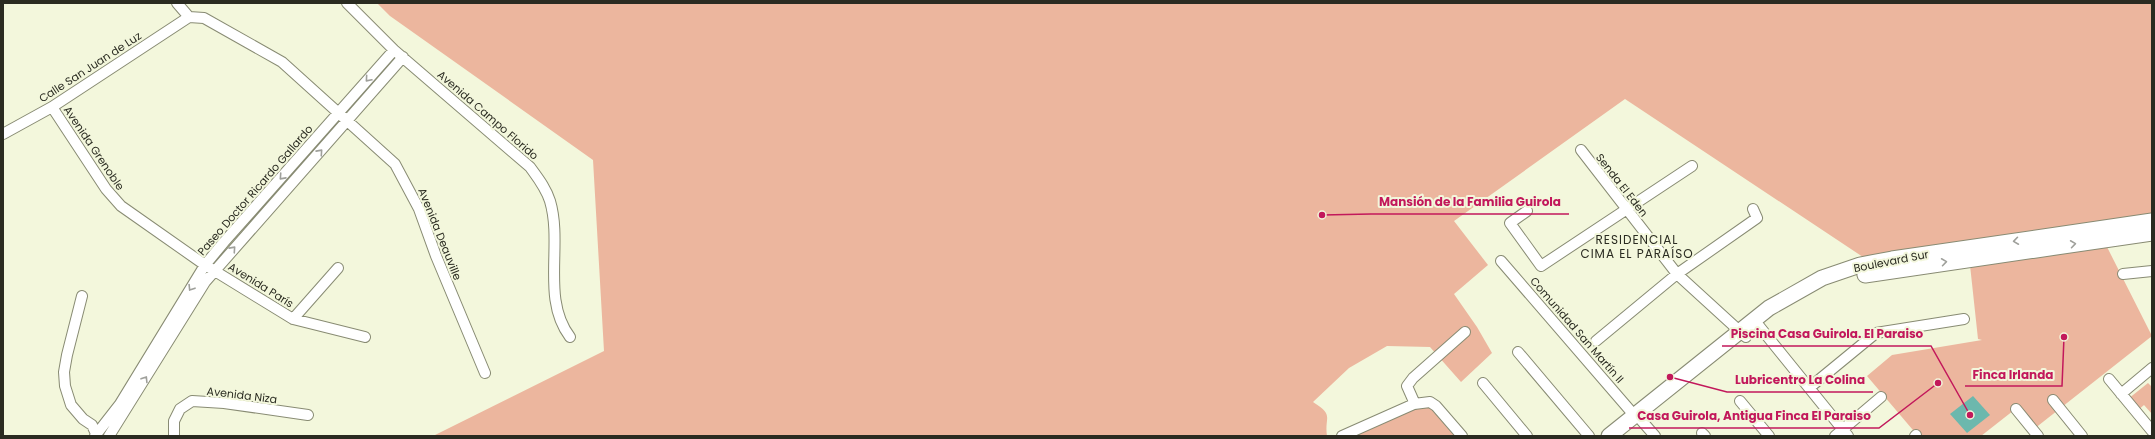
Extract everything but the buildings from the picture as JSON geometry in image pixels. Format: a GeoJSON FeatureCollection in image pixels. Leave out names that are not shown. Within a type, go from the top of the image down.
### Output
{"type":"FeatureCollection","features":[{"type":"Feature","properties":{"kind":"highway","name":"Boulevard Sur"},"geometry":{"type":"LineString","coordinates":[[1609,436],[1638,418],[1742,334],[1768,308],[1807,285],[1860,266],[1892,259],[2152,221]]}},
{"type":"Feature","properties":{"kind":"highway","name":"Boulevard Sur"},"geometry":{"type":"LineString","coordinates":[[1742,334],[1759,326],[1783,309],[1811,294],[1845,280],[1868,274],[2152,233]]}},
{"type":"Feature","properties":{"kind":"highway","name":"Boulevard Sur"},"geometry":{"type":"LineString","coordinates":[[1621,436],[1638,418]]}},
{"type":"Feature","properties":{"kind":"street"},"geometry":{"type":"LineString","coordinates":[[178,3],[189,17]]}},
{"type":"Feature","properties":{"kind":"street","name":"Avenida Campo Florido"},"geometry":{"type":"LineString","coordinates":[[347,3],[394,50],[530,167],[542,183],[550,202],[554,236],[555,308],[562,327],[570,337]]}},
{"type":"Feature","properties":{"kind":"street","name":"Calle San Juan de Luz"},"geometry":{"type":"LineString","coordinates":[[3,134],[52,107],[189,17]]}},
{"type":"Feature","properties":{"kind":"street","name":"Avenida Deauville"},"geometry":{"type":"LineString","coordinates":[[189,17],[204,18],[282,62],[395,164],[419,209],[436,256],[485,373]]}},
{"type":"Feature","properties":{"kind":"street","name":"Paseo Doctor Ricardo Gallardo"},"geometry":{"type":"LineString","coordinates":[[104,424],[120,404],[205,265],[394,50]]}},
{"type":"Feature","properties":{"kind":"street","name":"Paseo Doctor Ricardo Gallardo"},"geometry":{"type":"LineString","coordinates":[[113,434],[205,282],[403,57]]}},
{"type":"Feature","properties":{"kind":"street","name":"Avenida Grenoble"},"geometry":{"type":"LineString","coordinates":[[52,107],[106,189],[121,206],[214,271]]}},
{"type":"Feature","properties":{"kind":"street","name":"Senda El Eden"},"geometry":{"type":"LineString","coordinates":[[1580,150],[1677,274],[1742,334]]}},
{"type":"Feature","properties":{"kind":"street"},"geometry":{"type":"LineString","coordinates":[[1527,211],[1510,223],[1540,266],[1692,166]]}},
{"type":"Feature","properties":{"kind":"street"},"geometry":{"type":"LineString","coordinates":[[1596,341],[1677,274],[1757,218],[1753,209]]}},
{"type":"Feature","properties":{"kind":"street","name":"Comunidad San Martín II"},"geometry":{"type":"LineString","coordinates":[[1501,261],[1655,436]]}},
{"type":"Feature","properties":{"kind":"street"},"geometry":{"type":"LineString","coordinates":[[293,319],[338,268]]}},
{"type":"Feature","properties":{"kind":"street","name":"Avenida París"},"geometry":{"type":"LineString","coordinates":[[214,271],[293,319],[365,337]]}},
{"type":"Feature","properties":{"kind":"street"},"geometry":{"type":"LineString","coordinates":[[2123,274],[2152,271]]}},
{"type":"Feature","properties":{"kind":"street"},"geometry":{"type":"LineString","coordinates":[[82,296],[67,355],[64,372],[65,386],[71,405],[95,433],[104,424],[108,425],[113,434]]}},
{"type":"Feature","properties":{"kind":"street"},"geometry":{"type":"LineString","coordinates":[[1810,388],[1876,333],[1964,318]]}},
{"type":"Feature","properties":{"kind":"street"},"geometry":{"type":"LineString","coordinates":[[1759,326],[1810,388],[1842,434],[1881,397]]}},
{"type":"Feature","properties":{"kind":"street"},"geometry":{"type":"LineString","coordinates":[[1415,404],[1407,386],[1413,378],[1465,332]]}},
{"type":"Feature","properties":{"kind":"street"},"geometry":{"type":"LineString","coordinates":[[1518,352],[1589,436]]}},
{"type":"Feature","properties":{"kind":"street"},"geometry":{"type":"LineString","coordinates":[[2121,394],[2152,368]]}},
{"type":"Feature","properties":{"kind":"street"},"geometry":{"type":"LineString","coordinates":[[2109,379],[2152,431]]}},
{"type":"Feature","properties":{"kind":"street"},"geometry":{"type":"LineString","coordinates":[[1483,383],[1527,436]]}},
{"type":"Feature","properties":{"kind":"street"},"geometry":{"type":"LineString","coordinates":[[2053,400],[2082,436]]}},
{"type":"Feature","properties":{"kind":"street","name":"Avenida Niza"},"geometry":{"type":"LineString","coordinates":[[174,436],[174,421],[180,409],[192,401],[224,403],[308,416]]}},
{"type":"Feature","properties":{"kind":"street"},"geometry":{"type":"LineString","coordinates":[[1740,401],[1769,436]]}},
{"type":"Feature","properties":{"kind":"street"},"geometry":{"type":"LineString","coordinates":[[1342,436],[1415,404],[1430,402],[1436,406],[1462,436]]}},
{"type":"Feature","properties":{"kind":"street"},"geometry":{"type":"LineString","coordinates":[[2016,408],[2038,436]]}},
{"type":"Feature","properties":{"kind":"shaded area"},"geometry":{"type":"Polygon","coordinates":[[[377,3],[2152,3],[2152,218],[1866,259],[1625,99],[1454,221],[1488,265],[1454,294],[1477,327],[1492,353],[1461,382],[1430,347],[1387,346],[1349,368],[1313,402],[1324,410],[1326,414],[1327,436],[433,436],[604,351],[593,160],[390,16],[377,3]]]}},
{"type":"Feature","properties":{"kind":"shaded area"},"geometry":{"type":"Polygon","coordinates":[[[2105,243],[2152,336],[2034,429],[2018,407],[1981,436],[1918,436],[1867,376],[1892,355],[1982,340],[1978,339],[1970,265],[2105,243]]]}},
{"type":"Feature","properties":{"kind":"shaded area"},"geometry":{"type":"Polygon","coordinates":[[[2148,383],[2152,387],[2152,414],[2144,405],[2137,411],[2128,399],[2148,383]]]}},
{"type":"Feature","properties":{"kind":"shaded area"},"geometry":{"type":"Polygon","coordinates":[[[1412,405],[1438,408],[1462,436],[1343,436],[1412,405]]]}},
{"type":"Feature","properties":{"kind":"water"},"geometry":{"type":"Polygon","coordinates":[[[1973,396],[1990,415],[1967,433],[1950,414],[1973,396]]]}},
{"type":"Feature","properties":{"kind":"place","name":"Mansión de la Familia Guirola"},"geometry":{"type":"Point","coordinates":[1322,215]}},
{"type":"Feature","properties":{"kind":"place","name":"Finca Irlanda"},"geometry":{"type":"Point","coordinates":[2064,337]}},
{"type":"Feature","properties":{"kind":"place","name":"Lubricentro La Colina"},"geometry":{"type":"Point","coordinates":[1670,377]}},
{"type":"Feature","properties":{"kind":"place","name":"Casa Guirola, Antigua Finca El Paraiso"},"geometry":{"type":"Point","coordinates":[1938,383]}},
{"type":"Feature","properties":{"kind":"place","name":"Piscina Casa Guirola. El Paraiso"},"geometry":{"type":"Point","coordinates":[1970,415]}},
{"type":"Feature","properties":{"kind":"district","name":"RESIDENCIAL CIMA EL PARAÍSO"},"geometry":{"type":"Point","coordinates":[1637,246]}}]}
